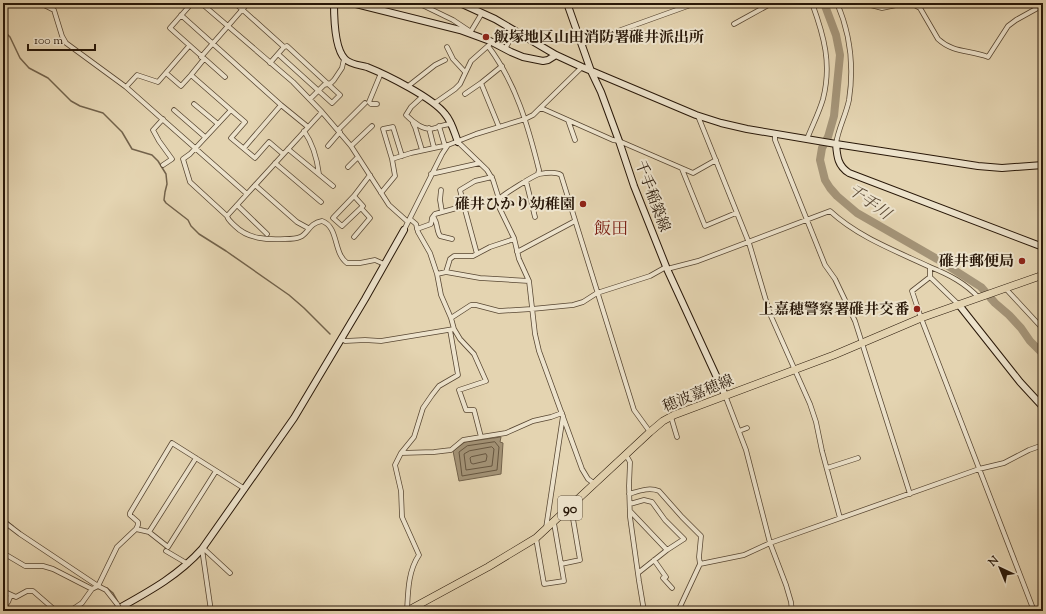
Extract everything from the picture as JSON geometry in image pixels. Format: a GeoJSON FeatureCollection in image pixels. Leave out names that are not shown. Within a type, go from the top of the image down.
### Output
{"type":"FeatureCollection","features":[{"type":"Feature","properties":{"kind":"main road","name":"穂波嘉穂線"},"geometry":{"type":"LineString","coordinates":[[407,611],[488,567],[536,538],[663,421],[725,395],[862,344],[921,318],[1043,276]]}},
{"type":"Feature","properties":{"kind":"street"},"geometry":{"type":"LineString","coordinates":[[40,3],[54,10],[62,36],[66,42],[126,87],[247,194]]}},
{"type":"Feature","properties":{"kind":"street"},"geometry":{"type":"LineString","coordinates":[[192,3],[170,28],[225,78]]}},
{"type":"Feature","properties":{"kind":"street"},"geometry":{"type":"LineString","coordinates":[[201,3],[310,99],[322,112],[351,146],[389,205],[409,221],[416,224],[418,232],[430,253],[437,274],[441,295],[451,318],[458,375],[439,386],[432,395],[423,408],[414,436],[397,460],[396,469],[401,491],[402,517],[419,555],[415,560],[411,572],[407,611]]}},
{"type":"Feature","properties":{"kind":"street"},"geometry":{"type":"LineString","coordinates":[[235,3],[284,46],[287,46],[340,95],[332,103],[278,54]]}},
{"type":"Feature","properties":{"kind":"street"},"geometry":{"type":"LineString","coordinates":[[166,73],[181,86],[191,75],[212,44],[248,3]]}},
{"type":"Feature","properties":{"kind":"street"},"geometry":{"type":"LineString","coordinates":[[334,3],[334,20],[339,46],[344,59],[348,62],[366,67],[407,87],[435,103],[445,113],[452,124],[458,142],[492,177],[499,199],[499,207],[514,239],[517,252],[529,281],[535,334],[539,351],[584,474],[588,479],[596,484]]}},
{"type":"Feature","properties":{"kind":"street"},"geometry":{"type":"LineString","coordinates":[[352,3],[470,33]]}},
{"type":"Feature","properties":{"kind":"street"},"geometry":{"type":"LineString","coordinates":[[418,3],[453,20],[470,33],[489,44],[542,61],[548,60],[556,55]]}},
{"type":"Feature","properties":{"kind":"street"},"geometry":{"type":"LineString","coordinates":[[460,3],[482,12],[556,55],[582,67],[698,116],[741,128],[836,144],[1002,168],[1043,165]]}},
{"type":"Feature","properties":{"kind":"street","name":"千手稲築線"},"geometry":{"type":"LineString","coordinates":[[567,3],[619,141],[634,186],[667,268],[725,395]]}},
{"type":"Feature","properties":{"kind":"street"},"geometry":{"type":"LineString","coordinates":[[582,44],[696,3]]}},
{"type":"Feature","properties":{"kind":"street"},"geometry":{"type":"LineString","coordinates":[[734,24],[772,3]]}},
{"type":"Feature","properties":{"kind":"street"},"geometry":{"type":"LineString","coordinates":[[808,139],[823,99],[826,80],[826,52],[824,38],[812,3]]}},
{"type":"Feature","properties":{"kind":"street"},"geometry":{"type":"LineString","coordinates":[[838,3],[849,41],[851,77],[848,100],[836,144],[840,165],[849,173],[1043,247]]}},
{"type":"Feature","properties":{"kind":"street"},"geometry":{"type":"LineString","coordinates":[[863,3],[876,5],[882,8],[906,3]]}},
{"type":"Feature","properties":{"kind":"street"},"geometry":{"type":"LineString","coordinates":[[911,3],[920,8],[934,33],[942,42],[961,52],[979,54],[988,57],[1008,26],[1043,5]]}},
{"type":"Feature","properties":{"kind":"street"},"geometry":{"type":"LineString","coordinates":[[470,33],[482,12]]}},
{"type":"Feature","properties":{"kind":"street"},"geometry":{"type":"LineString","coordinates":[[181,15],[306,129],[317,159],[319,174]]}},
{"type":"Feature","properties":{"kind":"street"},"geometry":{"type":"LineString","coordinates":[[505,49],[515,31]]}},
{"type":"Feature","properties":{"kind":"street"},"geometry":{"type":"LineString","coordinates":[[489,44],[514,90],[525,119],[539,170],[538,174]]}},
{"type":"Feature","properties":{"kind":"street"},"geometry":{"type":"LineString","coordinates":[[435,103],[460,84],[471,61],[489,44]]}},
{"type":"Feature","properties":{"kind":"street"},"geometry":{"type":"LineString","coordinates":[[126,87],[137,75],[158,82],[189,46]]}},
{"type":"Feature","properties":{"kind":"street"},"geometry":{"type":"LineString","coordinates":[[270,63],[284,46]]}},
{"type":"Feature","properties":{"kind":"street"},"geometry":{"type":"LineString","coordinates":[[447,46],[453,59],[465,72]]}},
{"type":"Feature","properties":{"kind":"street"},"geometry":{"type":"LineString","coordinates":[[310,99],[324,85],[334,80],[340,72],[344,59]]}},
{"type":"Feature","properties":{"kind":"street"},"geometry":{"type":"LineString","coordinates":[[407,87],[435,65],[445,60]]}},
{"type":"Feature","properties":{"kind":"street"},"geometry":{"type":"LineString","coordinates":[[465,94],[502,66]]}},
{"type":"Feature","properties":{"kind":"street"},"geometry":{"type":"LineString","coordinates":[[392,159],[422,150],[458,142],[525,119],[533,115],[541,108],[582,67]]}},
{"type":"Feature","properties":{"kind":"street"},"geometry":{"type":"LineString","coordinates":[[377,104],[371,104],[369,102],[380,74]]}},
{"type":"Feature","properties":{"kind":"street"},"geometry":{"type":"LineString","coordinates":[[191,75],[244,122],[232,138],[255,158],[269,142],[283,154]]}},
{"type":"Feature","properties":{"kind":"street"},"geometry":{"type":"LineString","coordinates":[[481,83],[499,127]]}},
{"type":"Feature","properties":{"kind":"street"},"geometry":{"type":"LineString","coordinates":[[422,150],[415,127],[406,115],[411,107],[424,96]]}},
{"type":"Feature","properties":{"kind":"street"},"geometry":{"type":"LineString","coordinates":[[328,146],[339,131],[365,103]]}},
{"type":"Feature","properties":{"kind":"street"},"geometry":{"type":"LineString","coordinates":[[194,104],[218,124]]}},
{"type":"Feature","properties":{"kind":"street"},"geometry":{"type":"LineString","coordinates":[[244,148],[280,105]]}},
{"type":"Feature","properties":{"kind":"street"},"geometry":{"type":"LineString","coordinates":[[541,108],[692,173],[716,160]]}},
{"type":"Feature","properties":{"kind":"street"},"geometry":{"type":"LineString","coordinates":[[174,110],[205,137]]}},
{"type":"Feature","properties":{"kind":"street"},"geometry":{"type":"LineString","coordinates":[[231,110],[195,149],[183,159],[190,182],[227,216],[239,230],[246,234],[256,238],[269,240],[295,239],[303,236],[308,228],[319,221],[325,222],[335,236],[340,256],[348,263],[360,263],[375,260],[384,264]]}},
{"type":"Feature","properties":{"kind":"street"},"geometry":{"type":"LineString","coordinates":[[227,216],[322,112]]}},
{"type":"Feature","properties":{"kind":"street"},"geometry":{"type":"LineString","coordinates":[[698,116],[749,243],[770,314],[810,404],[816,422],[822,451],[840,518]]}},
{"type":"Feature","properties":{"kind":"street"},"geometry":{"type":"LineString","coordinates":[[162,120],[153,130],[172,160],[163,165]]}},
{"type":"Feature","properties":{"kind":"street"},"geometry":{"type":"LineString","coordinates":[[568,120],[574,140]]}},
{"type":"Feature","properties":{"kind":"street"},"geometry":{"type":"LineString","coordinates":[[412,121],[429,128],[452,124]]}},
{"type":"Feature","properties":{"kind":"street"},"geometry":{"type":"LineString","coordinates":[[351,146],[372,126]]}},
{"type":"Feature","properties":{"kind":"street"},"geometry":{"type":"LineString","coordinates":[[114,611],[170,578],[188,564],[202,548],[294,418],[409,221],[446,145],[439,126]]}},
{"type":"Feature","properties":{"kind":"street"},"geometry":{"type":"LineString","coordinates":[[381,193],[395,176],[392,159],[383,130],[393,127],[402,156]]}},
{"type":"Feature","properties":{"kind":"street"},"geometry":{"type":"LineString","coordinates":[[429,128],[434,148]]}},
{"type":"Feature","properties":{"kind":"street"},"geometry":{"type":"LineString","coordinates":[[775,134],[775,140],[825,265],[835,279],[855,321],[910,494]]}},
{"type":"Feature","properties":{"kind":"street"},"geometry":{"type":"LineString","coordinates":[[288,149],[334,186]]}},
{"type":"Feature","properties":{"kind":"street"},"geometry":{"type":"LineString","coordinates":[[348,167],[358,157]]}},
{"type":"Feature","properties":{"kind":"street"},"geometry":{"type":"LineString","coordinates":[[275,163],[321,202]]}},
{"type":"Feature","properties":{"kind":"street"},"geometry":{"type":"LineString","coordinates":[[431,174],[480,163]]}},
{"type":"Feature","properties":{"kind":"street"},"geometry":{"type":"LineString","coordinates":[[681,168],[705,226],[736,213]]}},
{"type":"Feature","properties":{"kind":"street"},"geometry":{"type":"LineString","coordinates":[[499,199],[538,174],[556,172],[561,175],[634,410],[650,432]]}},
{"type":"Feature","properties":{"kind":"street"},"geometry":{"type":"LineString","coordinates":[[361,208],[343,226],[340,226],[333,218],[354,196],[370,176]]}},
{"type":"Feature","properties":{"kind":"street"},"geometry":{"type":"LineString","coordinates":[[477,254],[460,190],[475,181],[492,177]]}},
{"type":"Feature","properties":{"kind":"street"},"geometry":{"type":"LineString","coordinates":[[526,181],[535,216]]}},
{"type":"Feature","properties":{"kind":"street"},"geometry":{"type":"LineString","coordinates":[[255,185],[297,222],[308,228]]}},
{"type":"Feature","properties":{"kind":"street"},"geometry":{"type":"LineString","coordinates":[[441,190],[440,200],[442,212]]}},
{"type":"Feature","properties":{"kind":"street"},"geometry":{"type":"LineString","coordinates":[[354,196],[363,206],[361,208],[370,218],[354,237]]}},
{"type":"Feature","properties":{"kind":"street"},"geometry":{"type":"LineString","coordinates":[[237,205],[267,234]]}},
{"type":"Feature","properties":{"kind":"street"},"geometry":{"type":"LineString","coordinates":[[417,229],[431,224],[435,214],[464,206]]}},
{"type":"Feature","properties":{"kind":"street"},"geometry":{"type":"LineString","coordinates":[[451,318],[471,305],[499,311],[573,305],[583,302],[597,293],[650,276],[667,268],[698,261],[749,243],[830,211],[860,233],[930,267],[950,275],[962,282],[980,298]]}},
{"type":"Feature","properties":{"kind":"street"},"geometry":{"type":"LineString","coordinates":[[433,217],[440,236],[452,239]]}},
{"type":"Feature","properties":{"kind":"street"},"geometry":{"type":"LineString","coordinates":[[517,252],[575,222]]}},
{"type":"Feature","properties":{"kind":"street"},"geometry":{"type":"LineString","coordinates":[[446,272],[450,259],[454,256],[470,257],[514,239]]}},
{"type":"Feature","properties":{"kind":"street"},"geometry":{"type":"LineString","coordinates":[[930,267],[930,277],[959,305],[1020,382],[1043,407]]}},
{"type":"Feature","properties":{"kind":"street"},"geometry":{"type":"LineString","coordinates":[[437,274],[446,272],[480,278],[529,281]]}},
{"type":"Feature","properties":{"kind":"street"},"geometry":{"type":"LineString","coordinates":[[930,277],[912,291],[921,318],[1034,611]]}},
{"type":"Feature","properties":{"kind":"street"},"geometry":{"type":"LineString","coordinates":[[1005,290],[1043,329]]}},
{"type":"Feature","properties":{"kind":"street"},"geometry":{"type":"LineString","coordinates":[[342,338],[346,342],[365,340],[381,341],[452,329]]}},
{"type":"Feature","properties":{"kind":"street"},"geometry":{"type":"LineString","coordinates":[[452,329],[474,354],[486,381],[459,390],[466,410],[474,410],[481,437]]}},
{"type":"Feature","properties":{"kind":"street"},"geometry":{"type":"LineString","coordinates":[[725,395],[746,450],[770,543],[786,585],[792,611]]}},
{"type":"Feature","properties":{"kind":"street"},"geometry":{"type":"LineString","coordinates":[[401,453],[451,450],[463,440],[506,433],[533,421],[563,414]]}},
{"type":"Feature","properties":{"kind":"street"},"geometry":{"type":"LineString","coordinates":[[546,530],[563,414]]}},
{"type":"Feature","properties":{"kind":"street"},"geometry":{"type":"LineString","coordinates":[[671,417],[677,437]]}},
{"type":"Feature","properties":{"kind":"street"},"geometry":{"type":"LineString","coordinates":[[739,431],[747,428]]}},
{"type":"Feature","properties":{"kind":"street"},"geometry":{"type":"LineString","coordinates":[[70,611],[82,603],[92,589],[98,586],[117,547],[136,529],[138,522],[130,515],[130,513],[172,443],[244,489]]}},
{"type":"Feature","properties":{"kind":"street"},"geometry":{"type":"LineString","coordinates":[[700,564],[744,555],[770,543],[840,518],[979,469],[1004,463],[1029,450],[1043,445]]}},
{"type":"Feature","properties":{"kind":"street"},"geometry":{"type":"LineString","coordinates":[[626,455],[630,462],[630,511],[644,611]]}},
{"type":"Feature","properties":{"kind":"street"},"geometry":{"type":"LineString","coordinates":[[149,532],[196,458]]}},
{"type":"Feature","properties":{"kind":"street"},"geometry":{"type":"LineString","coordinates":[[827,468],[858,458]]}},
{"type":"Feature","properties":{"kind":"street"},"geometry":{"type":"LineString","coordinates":[[136,529],[149,532],[168,547],[216,471]]}},
{"type":"Feature","properties":{"kind":"street"},"geometry":{"type":"LineString","coordinates":[[629,494],[643,489],[655,490],[659,492],[701,536],[699,557],[700,564],[678,611]]}},
{"type":"Feature","properties":{"kind":"street"},"geometry":{"type":"LineString","coordinates":[[630,504],[644,500],[652,502],[665,520],[684,539],[667,550],[638,573]]}},
{"type":"Feature","properties":{"kind":"street"},"geometry":{"type":"LineString","coordinates":[[561,564],[580,560],[571,507]]}},
{"type":"Feature","properties":{"kind":"street"},"geometry":{"type":"LineString","coordinates":[[630,511],[667,550]]}},
{"type":"Feature","properties":{"kind":"street"},"geometry":{"type":"LineString","coordinates":[[3,520],[20,534],[106,590],[121,611]]}},
{"type":"Feature","properties":{"kind":"street"},"geometry":{"type":"LineString","coordinates":[[536,538],[544,584],[564,581],[554,523]]}},
{"type":"Feature","properties":{"kind":"street"},"geometry":{"type":"LineString","coordinates":[[202,548],[230,573]]}},
{"type":"Feature","properties":{"kind":"street"},"geometry":{"type":"LineString","coordinates":[[202,548],[211,611]]}},
{"type":"Feature","properties":{"kind":"street"},"geometry":{"type":"LineString","coordinates":[[166,550],[188,564]]}},
{"type":"Feature","properties":{"kind":"street"},"geometry":{"type":"LineString","coordinates":[[3,553],[25,566],[43,566],[53,569],[92,589]]}},
{"type":"Feature","properties":{"kind":"street"},"geometry":{"type":"LineString","coordinates":[[654,560],[666,577],[663,578],[672,588]]}},
{"type":"Feature","properties":{"kind":"street"},"geometry":{"type":"LineString","coordinates":[[3,591],[16,597],[27,590],[33,591],[56,611]]}},
{"type":"Feature","properties":{"kind":"street"},"geometry":{"type":"LineString","coordinates":[[3,608],[11,595]]}},
{"type":"Feature","properties":{"kind":"water"},"geometry":{"type":"Polygon","coordinates":[[[501,437],[500,442],[503,443],[501,474],[459,481],[453,451],[465,442],[501,437]]]}},
{"type":"Feature","properties":{"kind":"waterway","name":"千手川"},"geometry":{"type":"LineString","coordinates":[[824,3],[836,35],[840,55],[834,116],[828,137],[822,148],[820,160],[825,180],[837,196],[857,213],[937,259],[981,287],[995,303],[1009,315],[1030,341],[1043,354]]}},
{"type":"Feature","properties":{"kind":"waterway"},"geometry":{"type":"LineString","coordinates":[[3,30],[10,37],[20,58],[29,68],[48,78],[71,101],[80,106],[103,113],[122,132],[132,149],[152,155],[158,161],[166,174],[167,184],[164,200],[188,220],[191,226],[199,234],[289,295],[330,334]]}},
{"type":"Feature","properties":{"kind":"waterway"},"geometry":{"type":"LineString","coordinates":[[3,518],[13,526]]}},
{"type":"Feature","properties":{"kind":"waterway"},"geometry":{"type":"LineString","coordinates":[[107,588],[113,593],[118,602]]}},
{"type":"Feature","properties":{"kind":"place","name":"飯塚地区山田消防署碓井派出所"},"geometry":{"type":"Point","coordinates":[486,37]}},
{"type":"Feature","properties":{"kind":"place","name":"碓井ひかり幼稚園"},"geometry":{"type":"Point","coordinates":[583,204]}},
{"type":"Feature","properties":{"kind":"place","name":"碓井郵便局"},"geometry":{"type":"Point","coordinates":[1022,261]}},
{"type":"Feature","properties":{"kind":"place","name":"上嘉穂警察署碓井交番"},"geometry":{"type":"Point","coordinates":[917,309]}},
{"type":"Feature","properties":{"kind":"district","name":"飯田"},"geometry":{"type":"Point","coordinates":[611,228]}}]}
